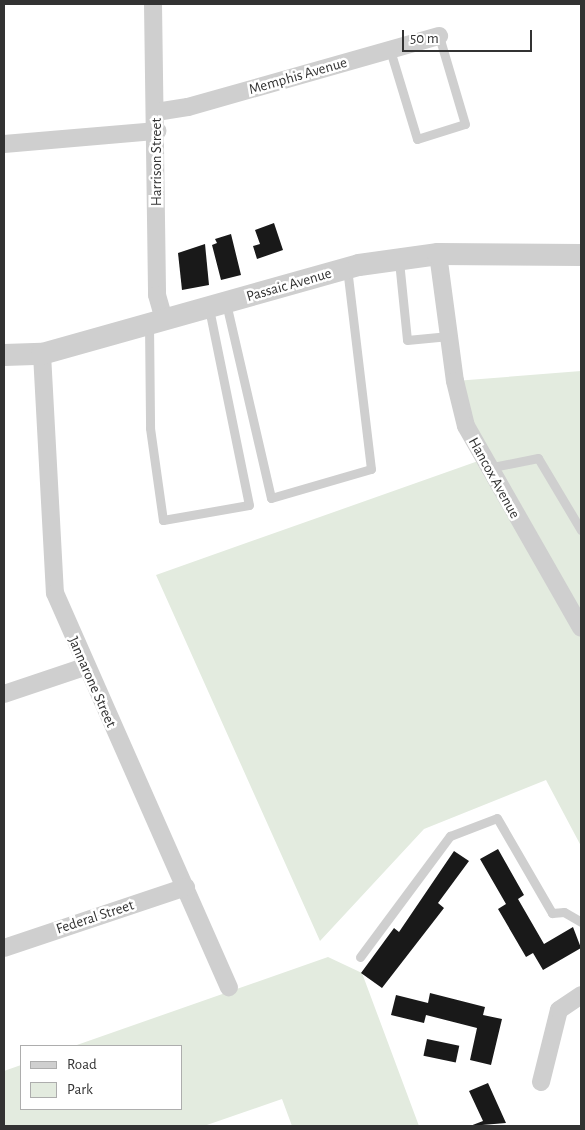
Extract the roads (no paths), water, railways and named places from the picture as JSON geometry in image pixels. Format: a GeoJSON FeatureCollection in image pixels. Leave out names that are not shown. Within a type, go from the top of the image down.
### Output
{"type":"FeatureCollection","features":[{"type":"Feature","properties":{"kind":"street","name":"Harrison Street"},"geometry":{"type":"LineString","coordinates":[[153,4],[157,131],[156,322]]}},
{"type":"Feature","properties":{"kind":"street","name":"Memphis Avenue"},"geometry":{"type":"LineString","coordinates":[[156,112],[439,36]]}},
{"type":"Feature","properties":{"kind":"street"},"geometry":{"type":"LineString","coordinates":[[4,144],[157,131]]}},
{"type":"Feature","properties":{"kind":"street","name":"Passaic Avenue"},"geometry":{"type":"LineString","coordinates":[[4,355],[42,354],[347,268],[399,258],[438,254],[581,254]]}},
{"type":"Feature","properties":{"kind":"street","name":"Hancox Avenue"},"geometry":{"type":"LineString","coordinates":[[438,254],[449,336],[466,426],[487,468],[581,628]]}},
{"type":"Feature","properties":{"kind":"street","name":"Jannarone Street"},"geometry":{"type":"LineString","coordinates":[[42,354],[55,594],[84,667],[186,887],[228,987]]}},
{"type":"Feature","properties":{"kind":"street"},"geometry":{"type":"LineString","coordinates":[[4,694],[84,667]]}},
{"type":"Feature","properties":{"kind":"street","name":"Federal Street"},"geometry":{"type":"LineString","coordinates":[[4,948],[186,887]]}},
{"type":"Feature","properties":{"kind":"street"},"geometry":{"type":"LineString","coordinates":[[542,1082],[559,1010],[581,995]]}},
{"type":"Feature","properties":{"kind":"lane"},"geometry":{"type":"LineString","coordinates":[[390,50],[417,139],[465,124],[439,36]]}},
{"type":"Feature","properties":{"kind":"lane"},"geometry":{"type":"LineString","coordinates":[[399,258],[406,340],[449,336]]}},
{"type":"Feature","properties":{"kind":"lane"},"geometry":{"type":"LineString","coordinates":[[217,305],[270,498],[371,469],[347,268]]}},
{"type":"Feature","properties":{"kind":"lane"},"geometry":{"type":"LineString","coordinates":[[156,322],[150,428],[163,520],[249,505],[217,305]]}},
{"type":"Feature","properties":{"kind":"lane"},"geometry":{"type":"LineString","coordinates":[[487,468],[538,458],[581,530]]}},
{"type":"Feature","properties":{"kind":"lane"},"geometry":{"type":"LineString","coordinates":[[360,957],[450,836],[497,818],[552,913],[564,912],[581,922]]}}]}
